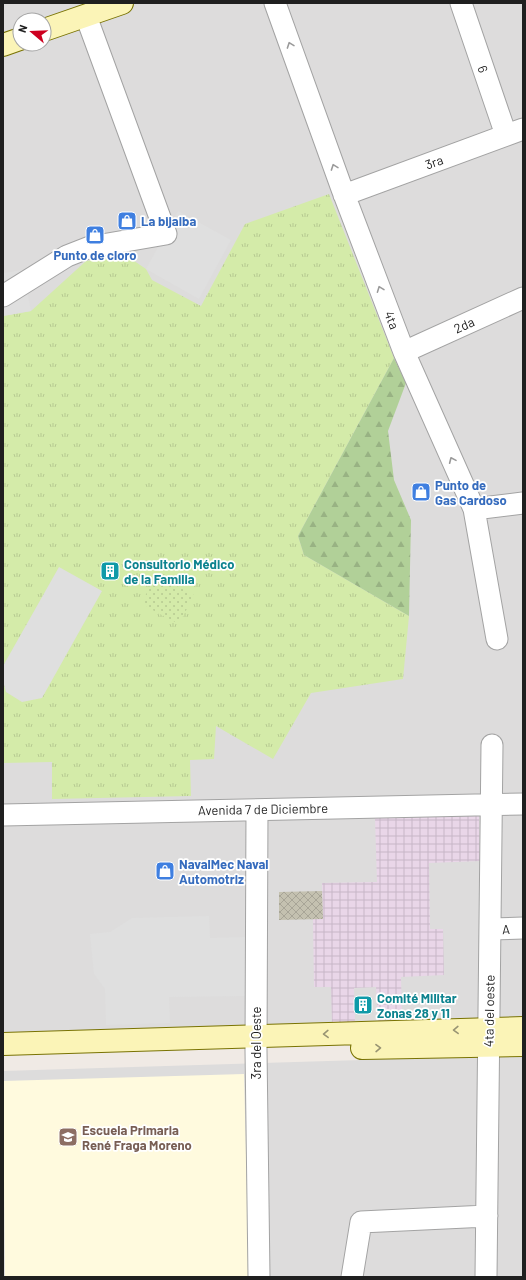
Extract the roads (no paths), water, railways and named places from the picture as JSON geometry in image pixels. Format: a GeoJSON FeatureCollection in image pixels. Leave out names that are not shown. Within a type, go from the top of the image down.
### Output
{"type":"FeatureCollection","features":[{"type":"Feature","properties":{"kind":"main road"},"geometry":{"type":"LineString","coordinates":[[52,27],[122,3]]}},
{"type":"Feature","properties":{"kind":"main road"},"geometry":{"type":"LineString","coordinates":[[489,1037],[523,1028]]}},
{"type":"Feature","properties":{"kind":"main road"},"geometry":{"type":"LineString","coordinates":[[3,1044],[256,1043],[489,1037],[523,1044]]}},
{"type":"Feature","properties":{"kind":"main road"},"geometry":{"type":"LineString","coordinates":[[3,1056],[256,1043]]}},
{"type":"Feature","properties":{"kind":"street","name":"4ta"},"geometry":{"type":"LineString","coordinates":[[275,3],[344,195],[404,352],[474,509],[497,639]]}},
{"type":"Feature","properties":{"kind":"street","name":"6"},"geometry":{"type":"LineString","coordinates":[[461,3],[514,132]]}},
{"type":"Feature","properties":{"kind":"street"},"geometry":{"type":"LineString","coordinates":[[3,296],[67,256],[90,247],[166,234],[86,16]]}},
{"type":"Feature","properties":{"kind":"street","name":"3ra"},"geometry":{"type":"LineString","coordinates":[[344,195],[514,132]]}},
{"type":"Feature","properties":{"kind":"street","name":"2da"},"geometry":{"type":"LineString","coordinates":[[404,352],[523,298]]}},
{"type":"Feature","properties":{"kind":"street"},"geometry":{"type":"LineString","coordinates":[[474,509],[523,503]]}},
{"type":"Feature","properties":{"kind":"street","name":"4ta del oeste"},"geometry":{"type":"LineString","coordinates":[[486,1277],[492,745]]}},
{"type":"Feature","properties":{"kind":"street","name":"Avenida 7 de Diciembre"},"geometry":{"type":"LineString","coordinates":[[3,815],[523,804]]}},
{"type":"Feature","properties":{"kind":"street","name":"3ra del Oeste"},"geometry":{"type":"LineString","coordinates":[[257,810],[256,1043],[258,1277]]}},
{"type":"Feature","properties":{"kind":"street","name":"A"},"geometry":{"type":"LineString","coordinates":[[490,929],[523,928]]}},
{"type":"Feature","properties":{"kind":"street"},"geometry":{"type":"LineString","coordinates":[[352,1277],[361,1222],[487,1216]]}},
{"type":"Feature","properties":{"kind":"place","name":"La bijaiba"},"geometry":{"type":"Point","coordinates":[127,221]}},
{"type":"Feature","properties":{"kind":"place","name":"Punto de cloro"},"geometry":{"type":"Point","coordinates":[95,235]}},
{"type":"Feature","properties":{"kind":"place","name":"Punto de Gas Cardoso"},"geometry":{"type":"Point","coordinates":[421,492]}},
{"type":"Feature","properties":{"kind":"place","name":"Consultorio Médico de la Familia"},"geometry":{"type":"Point","coordinates":[110,571]}},
{"type":"Feature","properties":{"kind":"place","name":"NavalMec Naval Automotriz"},"geometry":{"type":"Point","coordinates":[165,871]}},
{"type":"Feature","properties":{"kind":"place","name":"Comité Militar Zonas 28 y 11"},"geometry":{"type":"Point","coordinates":[363,1005]}},
{"type":"Feature","properties":{"kind":"place","name":"Escuela Primaria René Fraga Moreno"},"geometry":{"type":"Point","coordinates":[68,1137]}}]}
